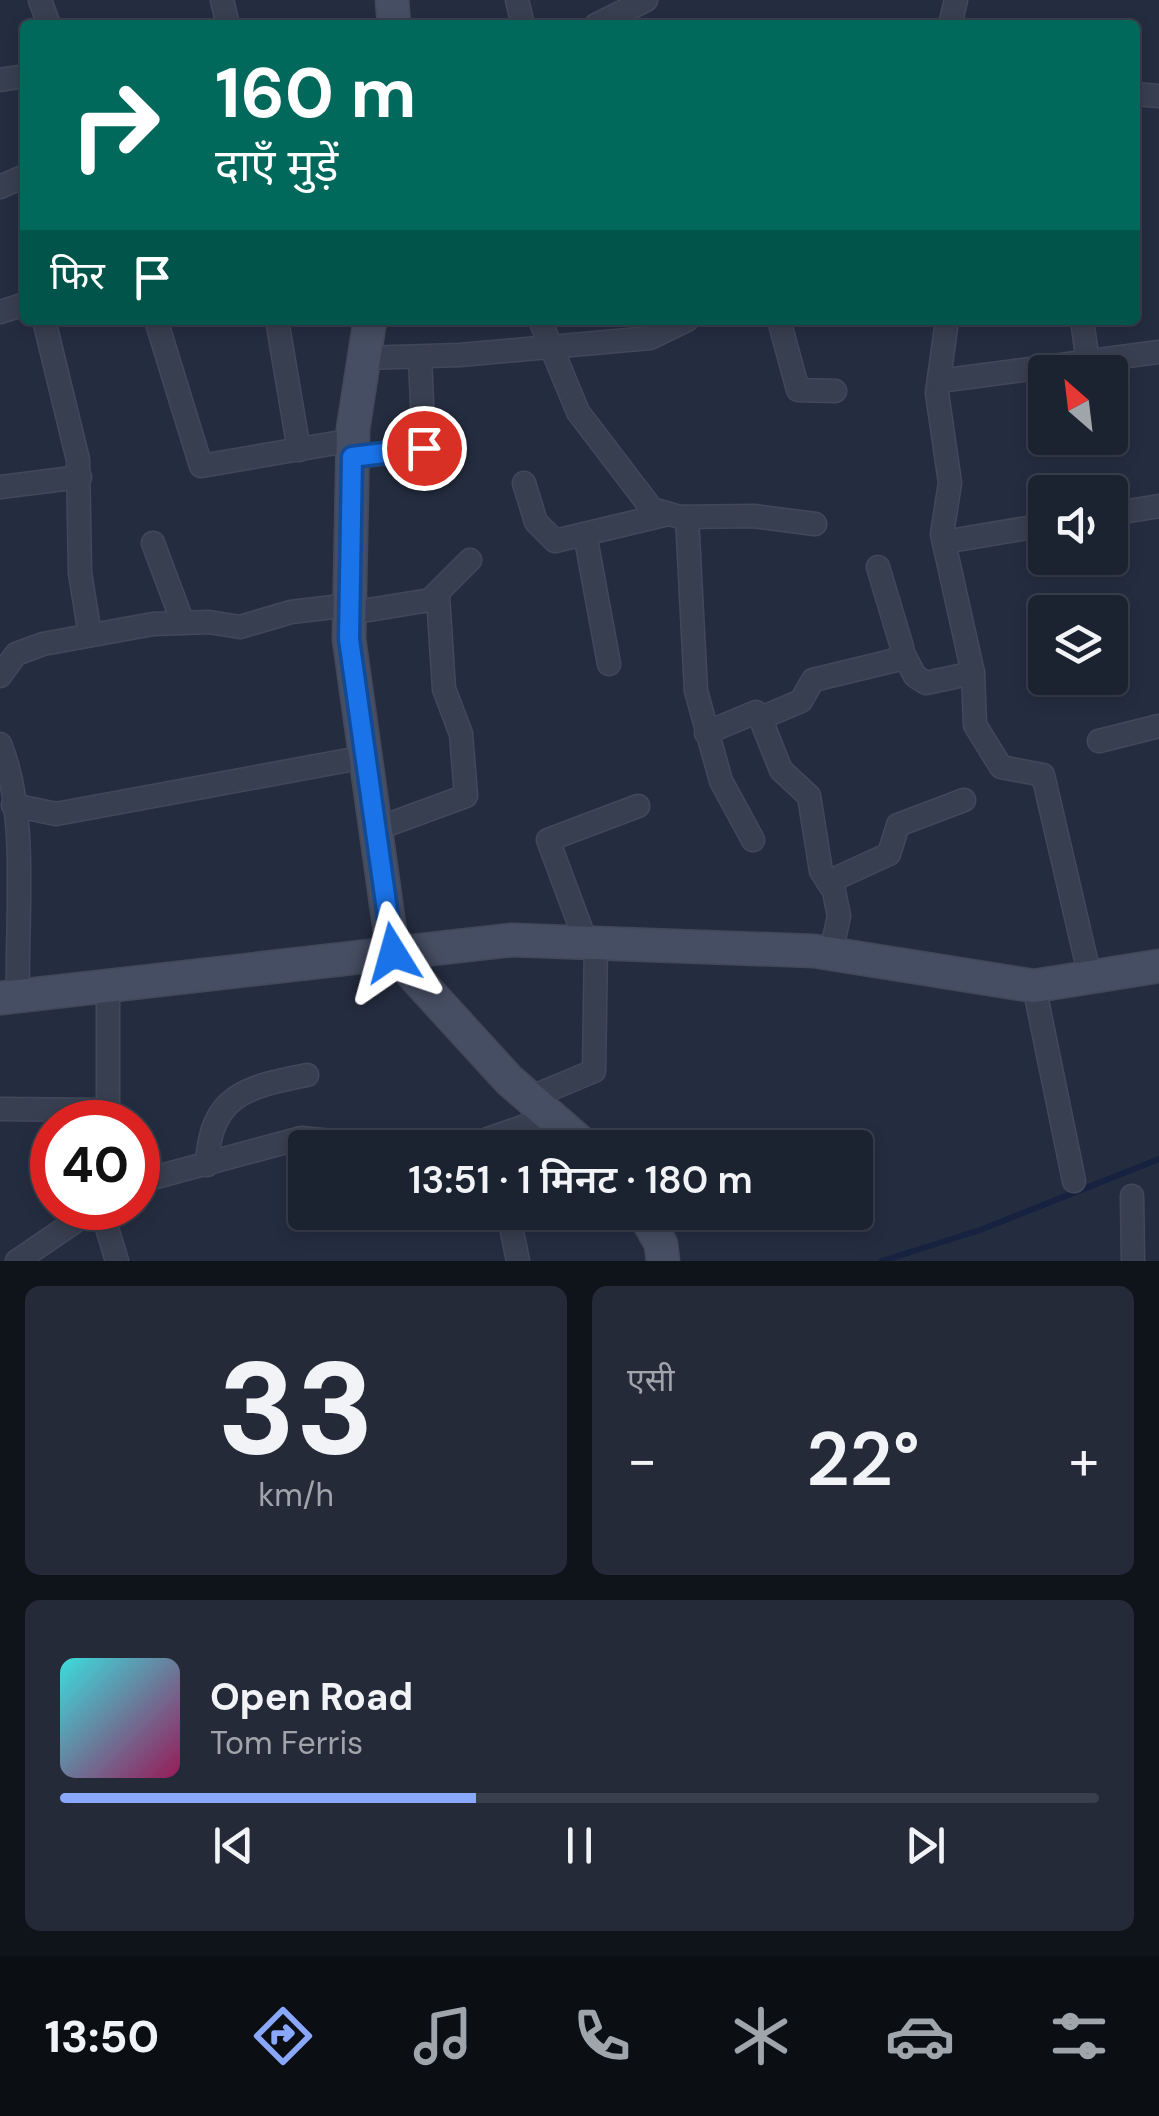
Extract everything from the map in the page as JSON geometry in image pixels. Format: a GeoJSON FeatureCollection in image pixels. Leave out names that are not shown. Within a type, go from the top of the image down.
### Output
{"type":"FeatureCollection","features":[{"type":"Feature","properties":{"kind":"street"},"geometry":{"type":"LineString","coordinates":[[611,20],[642,10]]}},
{"type":"Feature","properties":{"kind":"street"},"geometry":{"type":"LineString","coordinates":[[45,325],[80,476],[80,573],[90,636]]}},
{"type":"Feature","properties":{"kind":"street"},"geometry":{"type":"LineString","coordinates":[[157,325],[196,462],[208,466],[299,450],[424,448],[420,356]]}},
{"type":"Feature","properties":{"kind":"street"},"geometry":{"type":"LineString","coordinates":[[278,325],[299,450]]}},
{"type":"Feature","properties":{"kind":"street"},"geometry":{"type":"LineString","coordinates":[[369,325],[352,448],[350,609],[365,757],[393,953],[566,1130]]}},
{"type":"Feature","properties":{"kind":"street"},"geometry":{"type":"LineString","coordinates":[[542,325],[578,412],[652,508],[678,515]]}},
{"type":"Feature","properties":{"kind":"street"},"geometry":{"type":"LineString","coordinates":[[364,358],[650,338],[677,325]]}},
{"type":"Feature","properties":{"kind":"street"},"geometry":{"type":"LineString","coordinates":[[780,325],[798,390],[835,391]]}},
{"type":"Feature","properties":{"kind":"street"},"geometry":{"type":"LineString","coordinates":[[946,325],[938,404],[950,483],[941,524],[974,673],[975,725],[996,763],[1044,775],[1090,977]]}},
{"type":"Feature","properties":{"kind":"street"},"geometry":{"type":"LineString","coordinates":[[1083,325],[1087,355]]}},
{"type":"Feature","properties":{"kind":"street"},"geometry":{"type":"LineString","coordinates":[[1128,356],[1159,352]]}},
{"type":"Feature","properties":{"kind":"street"},"geometry":{"type":"LineString","coordinates":[[939,380],[1028,369]]}},
{"type":"Feature","properties":{"kind":"street"},"geometry":{"type":"LineString","coordinates":[[0,487],[80,476]]}},
{"type":"Feature","properties":{"kind":"street"},"geometry":{"type":"LineString","coordinates":[[524,482],[536,522],[547,538],[555,541],[678,515],[754,516],[816,524]]}},
{"type":"Feature","properties":{"kind":"street"},"geometry":{"type":"LineString","coordinates":[[1128,511],[1159,506]]}},
{"type":"Feature","properties":{"kind":"street"},"geometry":{"type":"LineString","coordinates":[[678,515],[696,691],[728,798],[739,808],[753,840]]}},
{"type":"Feature","properties":{"kind":"street"},"geometry":{"type":"LineString","coordinates":[[944,542],[1028,528]]}},
{"type":"Feature","properties":{"kind":"street"},"geometry":{"type":"LineString","coordinates":[[585,534],[609,664]]}},
{"type":"Feature","properties":{"kind":"street"},"geometry":{"type":"LineString","coordinates":[[153,542],[183,623]]}},
{"type":"Feature","properties":{"kind":"street"},"geometry":{"type":"LineString","coordinates":[[0,676],[16,654],[90,636],[183,623],[240,627],[291,612],[350,609],[438,596],[470,560]]}},
{"type":"Feature","properties":{"kind":"street"},"geometry":{"type":"LineString","coordinates":[[878,567],[903,653],[915,676],[926,683],[974,673]]}},
{"type":"Feature","properties":{"kind":"street"},"geometry":{"type":"LineString","coordinates":[[376,828],[466,796],[464,749],[444,689],[438,596]]}},
{"type":"Feature","properties":{"kind":"street"},"geometry":{"type":"LineString","coordinates":[[831,954],[839,916],[821,871],[809,796],[781,770],[764,719],[801,701],[813,680],[900,659],[903,653]]}},
{"type":"Feature","properties":{"kind":"street"},"geometry":{"type":"LineString","coordinates":[[706,733],[756,712]]}},
{"type":"Feature","properties":{"kind":"street"},"geometry":{"type":"LineString","coordinates":[[1099,741],[1159,726]]}},
{"type":"Feature","properties":{"kind":"street"},"geometry":{"type":"LineString","coordinates":[[0,744],[10,769],[9,809],[22,869],[9,996],[512,940],[831,954],[1034,986],[1159,966]]}},
{"type":"Feature","properties":{"kind":"street"},"geometry":{"type":"LineString","coordinates":[[9,809],[56,814],[365,757]]}},
{"type":"Feature","properties":{"kind":"street"},"geometry":{"type":"LineString","coordinates":[[828,882],[890,854],[898,825],[964,800]]}},
{"type":"Feature","properties":{"kind":"street"},"geometry":{"type":"LineString","coordinates":[[510,1130],[594,1071],[591,942],[548,840],[638,806]]}},
{"type":"Feature","properties":{"kind":"street"},"geometry":{"type":"LineString","coordinates":[[0,1110],[103,1110],[108,1106],[108,984]]}},
{"type":"Feature","properties":{"kind":"street"},"geometry":{"type":"LineString","coordinates":[[1034,986],[1074,1181]]}},
{"type":"Feature","properties":{"kind":"street"},"geometry":{"type":"LineString","coordinates":[[207,1165],[214,1118],[242,1091],[307,1075]]}},
{"type":"Feature","properties":{"kind":"street"},"geometry":{"type":"LineString","coordinates":[[160,1177],[288,1142]]}},
{"type":"Feature","properties":{"kind":"street"},"geometry":{"type":"LineString","coordinates":[[1132,1196],[1133,1261]]}},
{"type":"Feature","properties":{"kind":"street"},"geometry":{"type":"LineString","coordinates":[[17,1261],[64,1230]]}},
{"type":"Feature","properties":{"kind":"street"},"geometry":{"type":"LineString","coordinates":[[105,1230],[116,1261]]}},
{"type":"Feature","properties":{"kind":"street"},"geometry":{"type":"LineString","coordinates":[[512,1230],[518,1261]]}},
{"type":"Feature","properties":{"kind":"street"},"geometry":{"type":"LineString","coordinates":[[653,1230],[661,1244],[663,1261]]}},
{"type":"Feature","properties":{"kind":"waterway"},"geometry":{"type":"LineString","coordinates":[[882,1261],[980,1230],[1159,1159]]}},
{"type":"Feature","properties":{"kind":"route"},"geometry":{"type":"LineString","coordinates":[[393,953],[349,639],[352,457],[424,448]]}}]}
